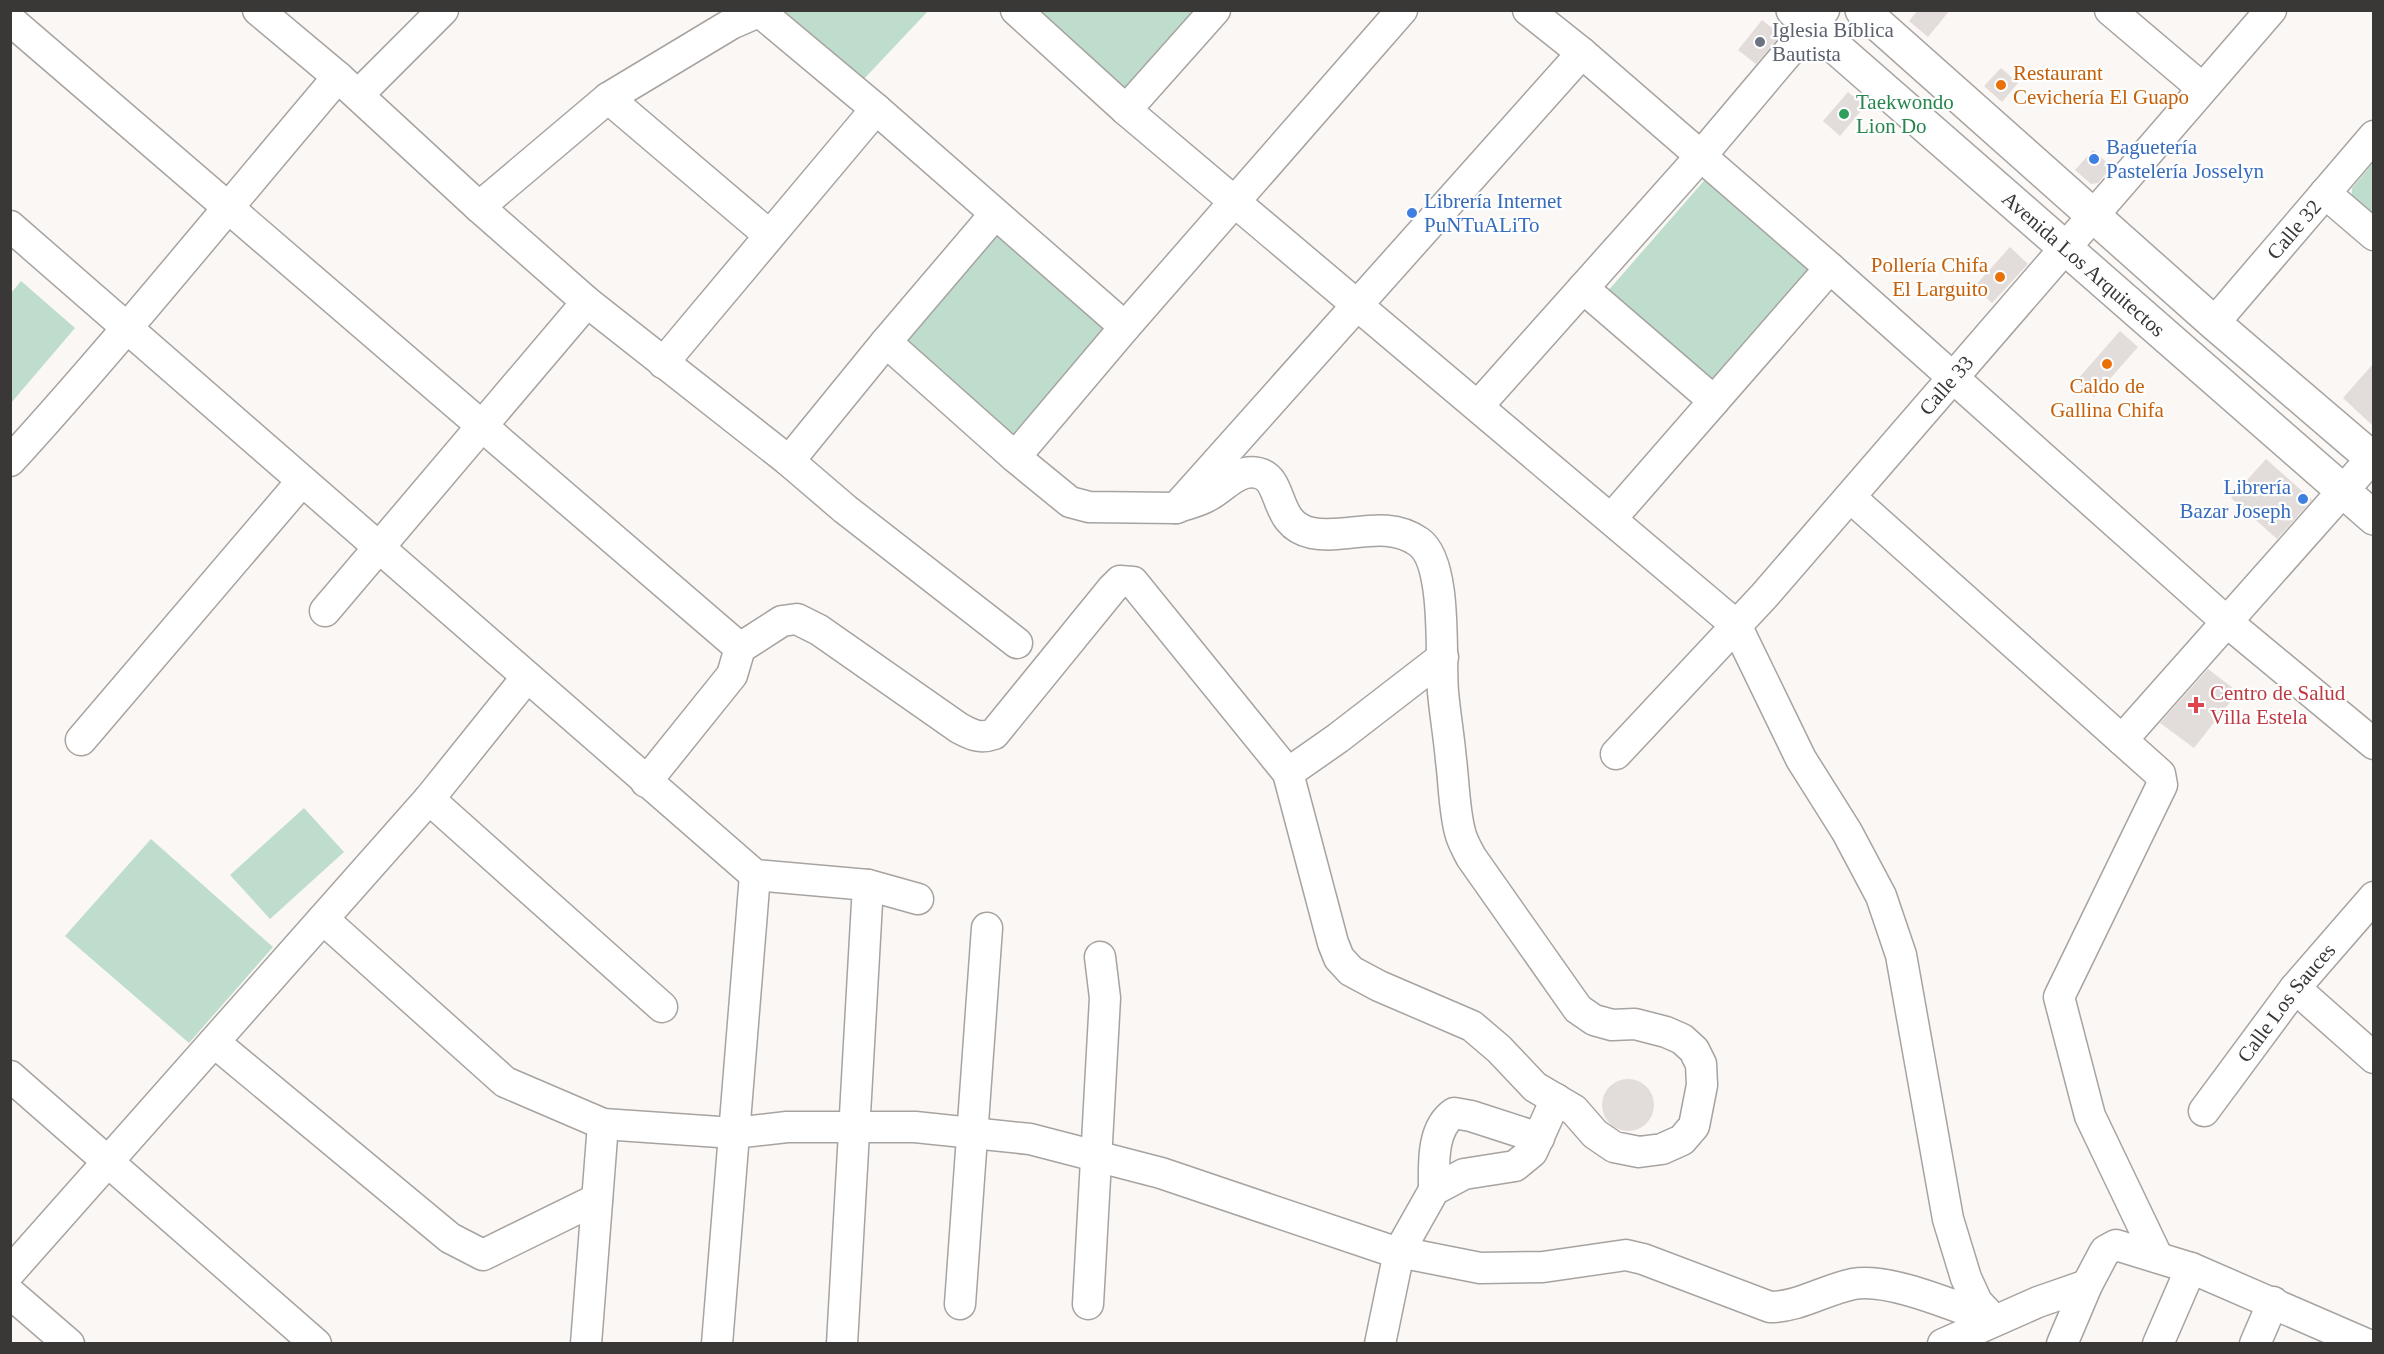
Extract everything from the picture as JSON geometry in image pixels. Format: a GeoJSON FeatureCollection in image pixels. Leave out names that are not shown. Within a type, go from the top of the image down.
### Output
{"type":"FeatureCollection","features":[{"type":"Feature","properties":{"kind":"main road","name":"Avenida Los Arquitectos"},"geometry":{"type":"LineString","coordinates":[[1862,10],[2214,323],[2373,459]]}},
{"type":"Feature","properties":{"kind":"main road","name":"Avenida Los Arquitectos"},"geometry":{"type":"LineString","coordinates":[[1809,15],[2065,249],[2373,518]]}},
{"type":"Feature","properties":{"kind":"street"},"geometry":{"type":"LineString","coordinates":[[258,10],[348,86],[479,207],[587,302],[789,461],[844,509],[1017,643]]}},
{"type":"Feature","properties":{"kind":"street"},"geometry":{"type":"LineString","coordinates":[[12,455],[128,329],[227,207],[348,86],[443,10]]}},
{"type":"Feature","properties":{"kind":"street"},"geometry":{"type":"LineString","coordinates":[[1016,10],[1126,110],[1736,625],[1801,759],[1847,832],[1881,896],[1901,955],[1948,1219],[1977,1302],[1994,1320]]}},
{"type":"Feature","properties":{"kind":"street"},"geometry":{"type":"LineString","coordinates":[[1126,110],[1215,10]]}},
{"type":"Feature","properties":{"kind":"street"},"geometry":{"type":"LineString","coordinates":[[1015,457],[1125,327],[1402,10]]}},
{"type":"Feature","properties":{"kind":"street"},"geometry":{"type":"LineString","coordinates":[[1528,10],[1582,53],[1830,268],[2227,622],[2373,744]]}},
{"type":"Feature","properties":{"kind":"street"},"geometry":{"type":"LineString","coordinates":[[2110,10],[2202,88]]}},
{"type":"Feature","properties":{"kind":"street","name":"Calle 33"},"geometry":{"type":"LineString","coordinates":[[1616,754],[1736,625],[1850,497],[2271,10]]}},
{"type":"Feature","properties":{"kind":"street"},"geometry":{"type":"LineString","coordinates":[[479,207],[608,98],[728,17],[762,11],[1125,327]]}},
{"type":"Feature","properties":{"kind":"street"},"geometry":{"type":"LineString","coordinates":[[1478,406],[1700,157],[1809,15]]}},
{"type":"Feature","properties":{"kind":"street"},"geometry":{"type":"LineString","coordinates":[[10,20],[740,648]]}},
{"type":"Feature","properties":{"kind":"street"},"geometry":{"type":"LineString","coordinates":[[1176,508],[1582,53]]}},
{"type":"Feature","properties":{"kind":"street"},"geometry":{"type":"LineString","coordinates":[[608,98],[769,235]]}},
{"type":"Feature","properties":{"kind":"street"},"geometry":{"type":"LineString","coordinates":[[663,363],[876,109]]}},
{"type":"Feature","properties":{"kind":"street","name":"Calle 32"},"geometry":{"type":"LineString","coordinates":[[2214,323],[2373,136]]}},
{"type":"Feature","properties":{"kind":"street"},"geometry":{"type":"LineString","coordinates":[[2325,193],[2373,235]]}},
{"type":"Feature","properties":{"kind":"street"},"geometry":{"type":"LineString","coordinates":[[789,461],[994,214]]}},
{"type":"Feature","properties":{"kind":"street"},"geometry":{"type":"LineString","coordinates":[[12,229],[646,783],[755,875],[868,885],[918,898]]}},
{"type":"Feature","properties":{"kind":"street"},"geometry":{"type":"LineString","coordinates":[[1611,519],[1830,268]]}},
{"type":"Feature","properties":{"kind":"street"},"geometry":{"type":"LineString","coordinates":[[1583,288],[1714,401]]}},
{"type":"Feature","properties":{"kind":"street"},"geometry":{"type":"LineString","coordinates":[[326,611],[587,302]]}},
{"type":"Feature","properties":{"kind":"street"},"geometry":{"type":"LineString","coordinates":[[646,783],[732,675],[740,648],[782,621],[797,619],[819,630],[959,728],[975,736],[985,737],[994,734],[1120,581],[1133,582],[1288,773],[1333,943],[1339,958],[1351,971],[1379,987],[1472,1026],[1499,1049],[1535,1087],[1574,1110],[1595,1134],[1614,1147],[1639,1152],[1662,1149],[1682,1140],[1694,1126],[1702,1085],[1701,1064],[1694,1050],[1682,1039],[1666,1032],[1635,1024],[1612,1025],[1594,1020],[1578,1009],[1471,857],[1460,832],[1457,811],[1443,690],[1439,598],[1434,565],[1420,543],[1395,531],[1370,530],[1322,535],[1299,530],[1284,514],[1274,485],[1260,473],[1246,471],[1206,497],[1176,508],[1089,507],[1070,502],[1015,457],[886,342]]}},
{"type":"Feature","properties":{"kind":"street"},"geometry":{"type":"LineString","coordinates":[[2122,740],[2373,459]]}},
{"type":"Feature","properties":{"kind":"street"},"geometry":{"type":"LineString","coordinates":[[81,740],[302,481]]}},
{"type":"Feature","properties":{"kind":"street"},"geometry":{"type":"LineString","coordinates":[[1850,497],[2160,774],[2162,785],[2059,997],[2090,1116],[2157,1256]]}},
{"type":"Feature","properties":{"kind":"street"},"geometry":{"type":"LineString","coordinates":[[1288,773],[1338,738],[1443,657]]}},
{"type":"Feature","properties":{"kind":"street"},"geometry":{"type":"LineString","coordinates":[[10,1272],[429,799],[527,677]]}},
{"type":"Feature","properties":{"kind":"street"},"geometry":{"type":"LineString","coordinates":[[429,799],[662,1007]]}},
{"type":"Feature","properties":{"kind":"street"},"geometry":{"type":"LineString","coordinates":[[717,1344],[755,875]]}},
{"type":"Feature","properties":{"kind":"street"},"geometry":{"type":"LineString","coordinates":[[842,1344],[868,885]]}},
{"type":"Feature","properties":{"kind":"street","name":"Calle Los Sauces"},"geometry":{"type":"LineString","coordinates":[[2204,1112],[2295,988],[2373,897]]}},
{"type":"Feature","properties":{"kind":"street"},"geometry":{"type":"LineString","coordinates":[[323,920],[505,1082],[603,1125],[734,1133],[787,1127],[915,1127],[1030,1139],[1161,1173],[1389,1250],[1480,1268],[1543,1267],[1626,1256],[1643,1259],[1770,1307],[1787,1307],[1826,1291],[1855,1283],[1880,1283],[1994,1320]]}},
{"type":"Feature","properties":{"kind":"street"},"geometry":{"type":"LineString","coordinates":[[960,1304],[987,928]]}},
{"type":"Feature","properties":{"kind":"street"},"geometry":{"type":"LineString","coordinates":[[1088,1304],[1106,998],[1100,957]]}},
{"type":"Feature","properties":{"kind":"street"},"geometry":{"type":"LineString","coordinates":[[2295,988],[2369,1045]]}},
{"type":"Feature","properties":{"kind":"street"},"geometry":{"type":"LineString","coordinates":[[214,1042],[450,1238],[483,1256],[597,1199]]}},
{"type":"Feature","properties":{"kind":"street"},"geometry":{"type":"LineString","coordinates":[[10,1076],[316,1344]]}},
{"type":"Feature","properties":{"kind":"street"},"geometry":{"type":"LineString","coordinates":[[1434,1190],[1464,1174],[1515,1166],[1532,1152],[1556,1099]]}},
{"type":"Feature","properties":{"kind":"street"},"geometry":{"type":"LineString","coordinates":[[1380,1344],[1399,1252],[1434,1190],[1435,1150],[1444,1120],[1454,1113],[1471,1116],[1539,1138]]}},
{"type":"Feature","properties":{"kind":"street"},"geometry":{"type":"LineString","coordinates":[[586,1344],[603,1125]]}},
{"type":"Feature","properties":{"kind":"street"},"geometry":{"type":"LineString","coordinates":[[2062,1344],[2087,1285],[2105,1251],[2116,1245],[2191,1268],[2273,1302],[2359,1342]]}},
{"type":"Feature","properties":{"kind":"street"},"geometry":{"type":"LineString","coordinates":[[2158,1344],[2191,1268]]}},
{"type":"Feature","properties":{"kind":"street"},"geometry":{"type":"LineString","coordinates":[[1943,1344],[1994,1320],[2087,1285]]}},
{"type":"Feature","properties":{"kind":"street"},"geometry":{"type":"LineString","coordinates":[[10,1293],[69,1344]]}},
{"type":"Feature","properties":{"kind":"street"},"geometry":{"type":"LineString","coordinates":[[2255,1344],[2273,1302]]}},
{"type":"Feature","properties":{"kind":"green space"},"geometry":{"type":"Polygon","coordinates":[[[785,10],[928,11],[863,80],[782,12],[785,10]]]}},
{"type":"Feature","properties":{"kind":"green space"},"geometry":{"type":"Polygon","coordinates":[[[1034,11],[1209,11],[1135,96],[1034,11]]]}},
{"type":"Feature","properties":{"kind":"green space"},"geometry":{"type":"Polygon","coordinates":[[[2373,163],[2373,222],[2351,202],[2352,188],[2373,163]]]}},
{"type":"Feature","properties":{"kind":"green space"},"geometry":{"type":"Polygon","coordinates":[[[1709,175],[1815,274],[1719,389],[1607,292],[1709,175]]]}},
{"type":"Feature","properties":{"kind":"green space"},"geometry":{"type":"Polygon","coordinates":[[[994,232],[1108,328],[1017,437],[902,341],[994,232]]]}},
{"type":"Feature","properties":{"kind":"green space"},"geometry":{"type":"Polygon","coordinates":[[[21,281],[75,328],[11,403],[11,293],[21,281]]]}},
{"type":"Feature","properties":{"kind":"green space"},"geometry":{"type":"Polygon","coordinates":[[[304,808],[344,852],[270,919],[230,875],[304,808]]]}},
{"type":"Feature","properties":{"kind":"green space"},"geometry":{"type":"Polygon","coordinates":[[[151,839],[273,947],[189,1043],[65,936],[151,839]]]}},
{"type":"Feature","properties":{"kind":"building"},"geometry":{"type":"Polygon","coordinates":[[[1918,10],[1950,10],[1928,37],[1909,21],[1918,10]]]}},
{"type":"Feature","properties":{"kind":"building","name":"Iglesia Bíblica Bautista"},"geometry":{"type":"Polygon","coordinates":[[[1762,20],[1781,35],[1756,64],[1738,50],[1762,20]]]}},
{"type":"Feature","properties":{"kind":"building","name":"Restaurant Cevichería El Guapo"},"geometry":{"type":"Polygon","coordinates":[[[2001,68],[2018,83],[2002,102],[1984,86],[2001,68]]]}},
{"type":"Feature","properties":{"kind":"building","name":"Taekwondo Lion Do"},"geometry":{"type":"Polygon","coordinates":[[[1848,92],[1865,106],[1840,136],[1823,121],[1848,92]]]}},
{"type":"Feature","properties":{"kind":"building","name":"Baguetería Pastelería Josselyn"},"geometry":{"type":"Polygon","coordinates":[[[2093,150],[2112,167],[2098,183],[2091,184],[2075,170],[2093,150]]]}},
{"type":"Feature","properties":{"kind":"building","name":"Pollería Chifa El Larguito"},"geometry":{"type":"Polygon","coordinates":[[[2010,247],[2028,264],[1992,303],[1974,287],[2010,247]]]}},
{"type":"Feature","properties":{"kind":"building","name":"Caldo de Gallina Chifa"},"geometry":{"type":"Polygon","coordinates":[[[2120,331],[2138,347],[2094,397],[2076,381],[2120,331]]]}},
{"type":"Feature","properties":{"kind":"building"},"geometry":{"type":"Polygon","coordinates":[[[2373,364],[2373,426],[2343,398],[2373,364]]]}},
{"type":"Feature","properties":{"kind":"building"},"geometry":{"type":"Polygon","coordinates":[[[2266,459],[2312,500],[2277,539],[2231,498],[2266,459]]]}},
{"type":"Feature","properties":{"kind":"building","name":"Centro de Salud Villa Estela"},"geometry":{"type":"Polygon","coordinates":[[[2208,669],[2238,692],[2194,748],[2160,723],[2208,669]]]}},
{"type":"Feature","properties":{"kind":"building"},"geometry":{"type":"Polygon","coordinates":[[[1628,1079],[1638,1081],[1646,1087],[1652,1095],[1654,1105],[1652,1115],[1646,1123],[1638,1129],[1628,1131],[1618,1129],[1610,1123],[1604,1115],[1602,1105],[1604,1095],[1610,1087],[1618,1081],[1628,1079]]]}},
{"type":"Feature","properties":{"kind":"place","name":"Iglesia Bíblica Bautista"},"geometry":{"type":"Point","coordinates":[1760,42]}},
{"type":"Feature","properties":{"kind":"place","name":"Restaurant Cevichería El Guapo"},"geometry":{"type":"Point","coordinates":[2001,85]}},
{"type":"Feature","properties":{"kind":"place","name":"Taekwondo Lion Do"},"geometry":{"type":"Point","coordinates":[1844,114]}},
{"type":"Feature","properties":{"kind":"place","name":"Baguetería Pastelería Josselyn"},"geometry":{"type":"Point","coordinates":[2094,159]}},
{"type":"Feature","properties":{"kind":"place","name":"Librería Internet PuNTuALiTo"},"geometry":{"type":"Point","coordinates":[1412,213]}},
{"type":"Feature","properties":{"kind":"place","name":"Pollería Chifa El Larguito"},"geometry":{"type":"Point","coordinates":[2000,277]}},
{"type":"Feature","properties":{"kind":"place","name":"Caldo de Gallina Chifa"},"geometry":{"type":"Point","coordinates":[2107,364]}},
{"type":"Feature","properties":{"kind":"place","name":"Librería Bazar Joseph"},"geometry":{"type":"Point","coordinates":[2303,499]}},
{"type":"Feature","properties":{"kind":"place","name":"Centro de Salud Villa Estela"},"geometry":{"type":"Point","coordinates":[2196,705]}}]}
